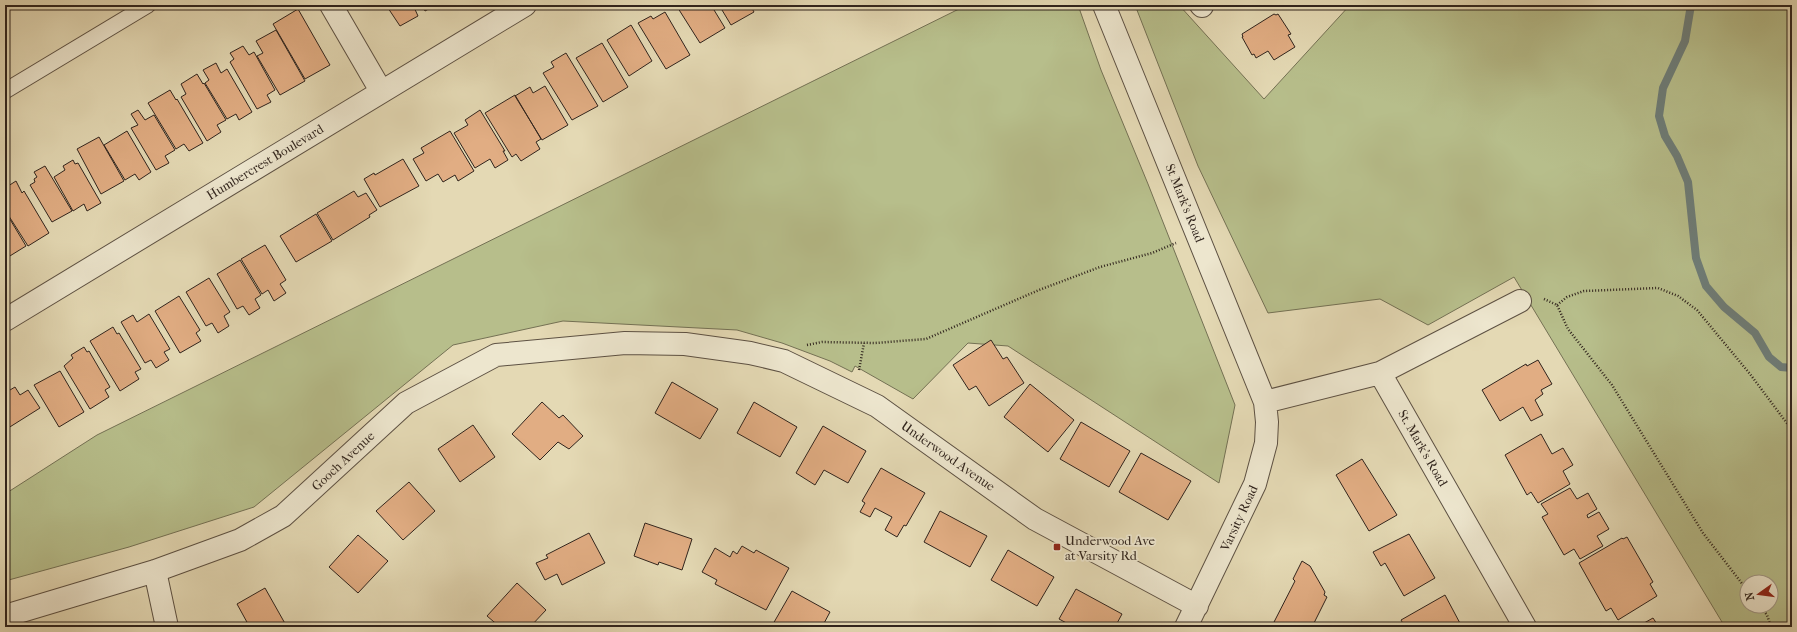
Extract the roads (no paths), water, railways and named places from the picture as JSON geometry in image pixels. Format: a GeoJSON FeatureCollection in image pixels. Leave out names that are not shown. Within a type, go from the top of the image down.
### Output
{"type":"FeatureCollection","features":[{"type":"Feature","properties":{"kind":"street"},"geometry":{"type":"LineString","coordinates":[[331,5],[381,92]]}},
{"type":"Feature","properties":{"kind":"street","name":"Humbercrest Boulevard"},"geometry":{"type":"LineString","coordinates":[[5,320],[525,5]]}},
{"type":"Feature","properties":{"kind":"street","name":"St Mark's Road"},"geometry":{"type":"LineString","coordinates":[[1104,5],[1265,402]]}},
{"type":"Feature","properties":{"kind":"street"},"geometry":{"type":"LineString","coordinates":[[1265,402],[1380,373],[1520,301]]}},
{"type":"Feature","properties":{"kind":"street","name":"Gooch Avenue"},"geometry":{"type":"LineString","coordinates":[[5,616],[154,571],[240,540],[283,516],[406,403],[496,355],[625,343],[685,344]]}},
{"type":"Feature","properties":{"kind":"street","name":"Underwood Avenue"},"geometry":{"type":"LineString","coordinates":[[685,344],[750,353],[784,361],[877,406],[1035,519],[1197,606]]}},
{"type":"Feature","properties":{"kind":"street","name":"St. Mark's Road"},"geometry":{"type":"LineString","coordinates":[[1380,373],[1525,627]]}},
{"type":"Feature","properties":{"kind":"street","name":"Varsity Road"},"geometry":{"type":"LineString","coordinates":[[1186,627],[1255,484],[1266,443],[1267,422],[1265,402]]}},
{"type":"Feature","properties":{"kind":"street"},"geometry":{"type":"LineString","coordinates":[[154,571],[167,627]]}},
{"type":"Feature","properties":{"kind":"lane"},"geometry":{"type":"LineString","coordinates":[[5,91],[148,5]]}},
{"type":"Feature","properties":{"kind":"waterway"},"geometry":{"type":"LineString","coordinates":[[1691,5],[1685,41],[1663,88],[1659,116],[1665,136],[1677,156],[1688,182],[1696,258],[1706,286],[1724,307],[1755,333],[1769,357],[1781,367],[1792,368]]}},
{"type":"Feature","properties":{"kind":"place","name":"Underwood Ave at Varsity Rd"},"geometry":{"type":"Point","coordinates":[1057,547]}}]}
